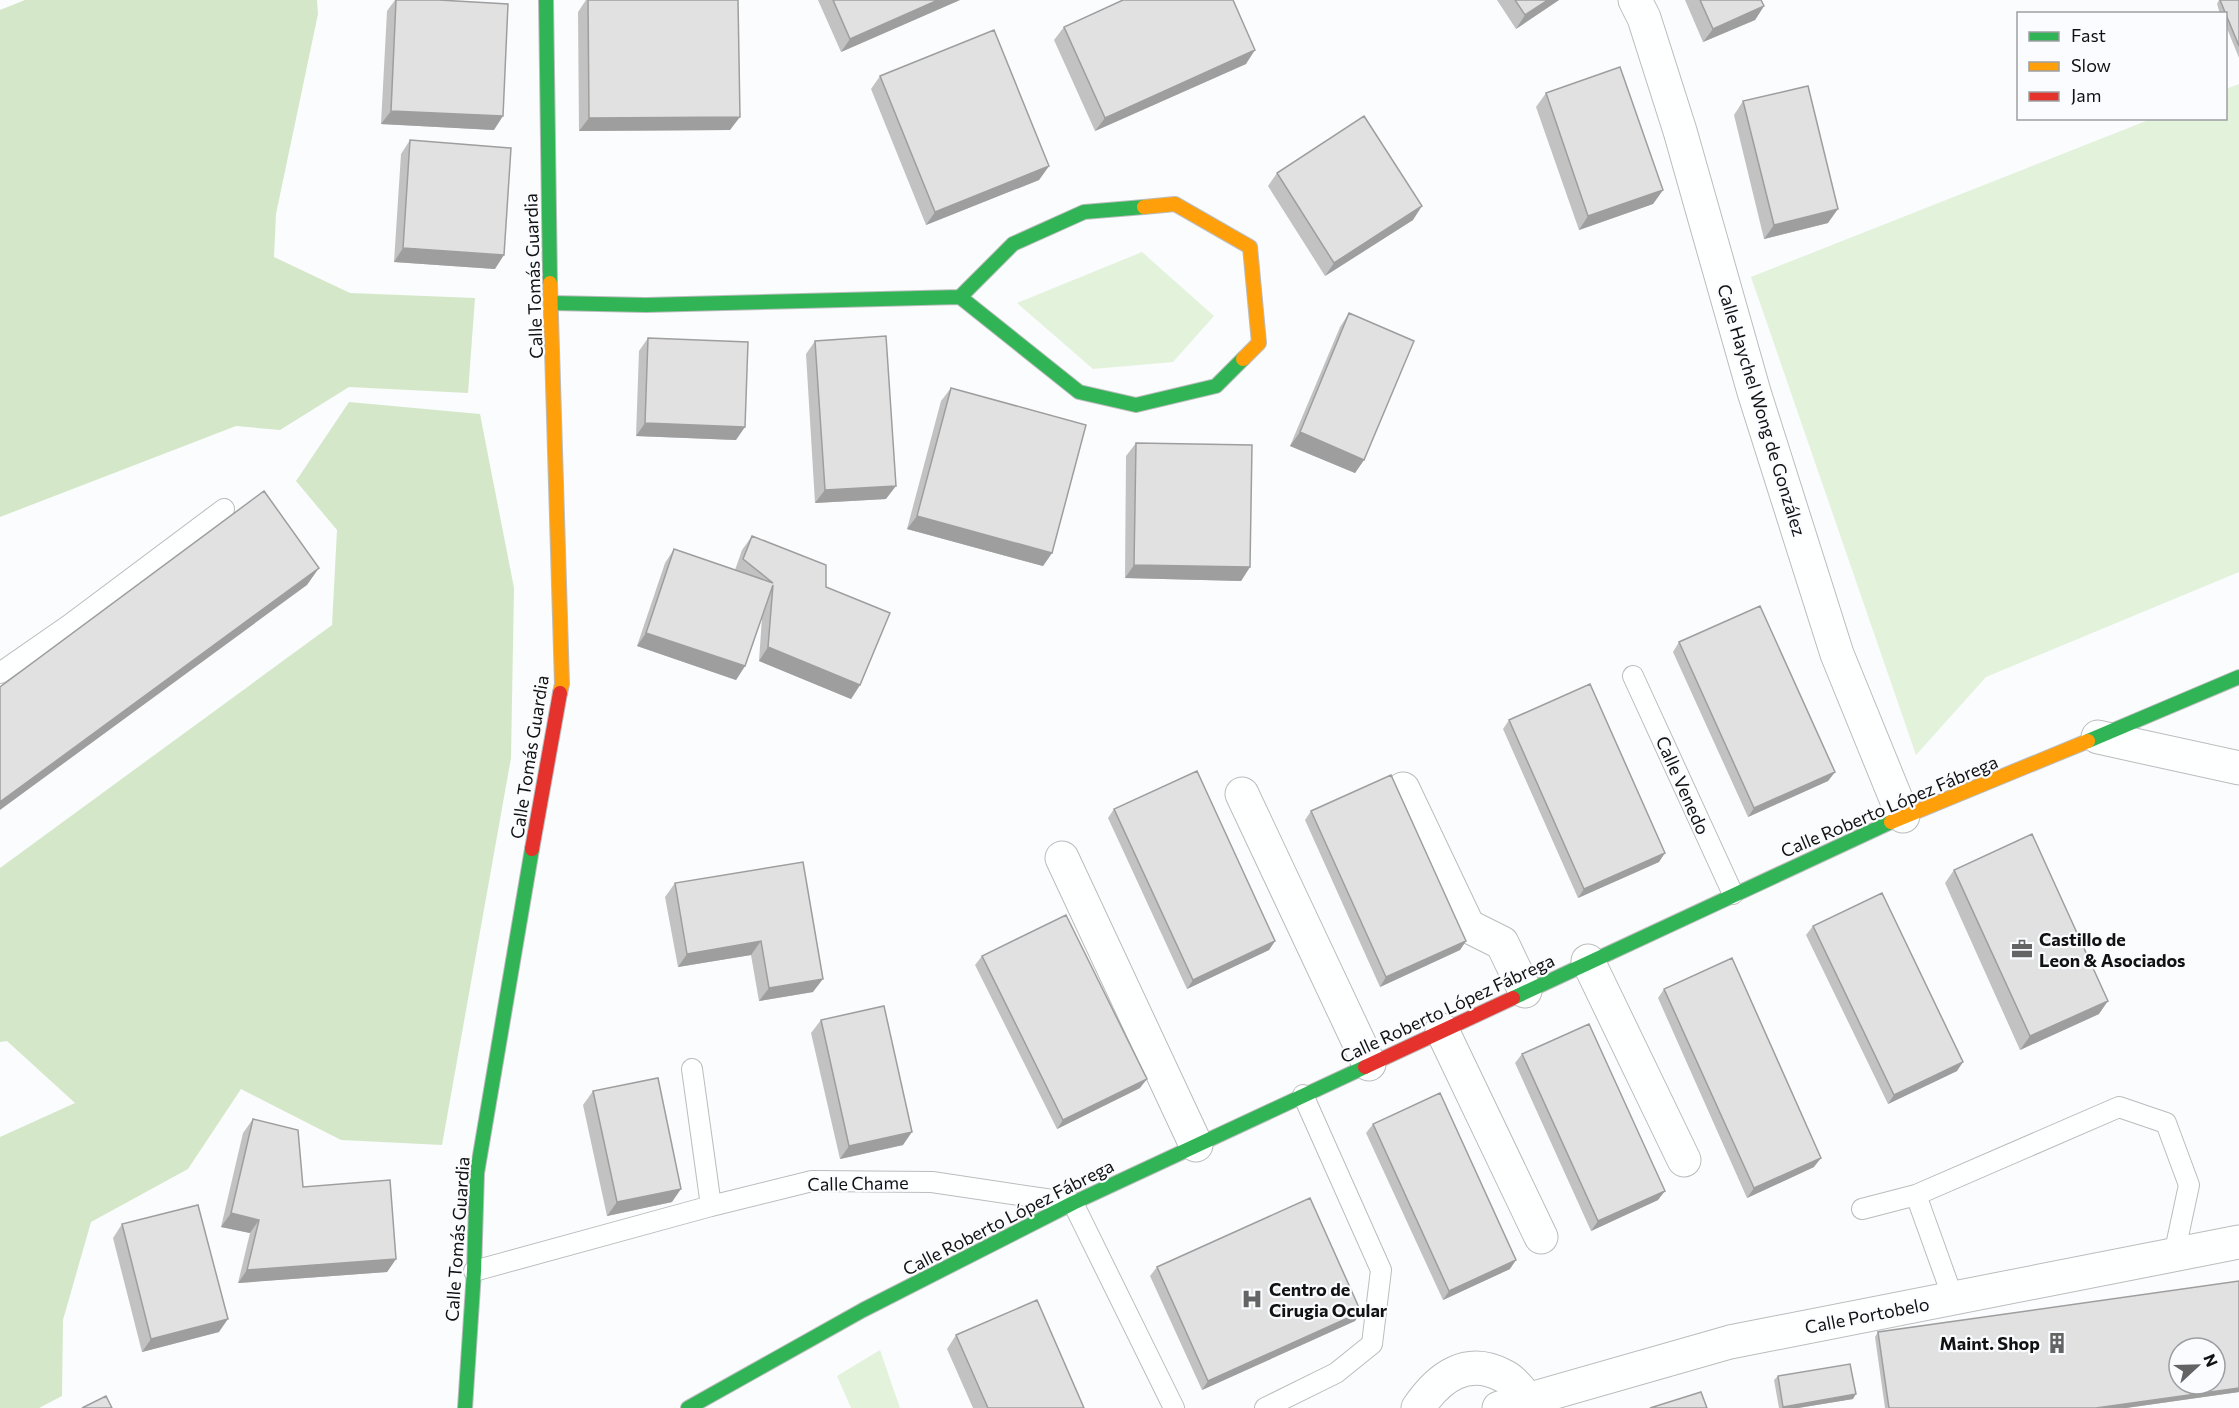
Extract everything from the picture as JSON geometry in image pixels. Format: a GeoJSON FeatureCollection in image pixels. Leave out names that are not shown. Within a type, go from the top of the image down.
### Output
{"type":"FeatureCollection","features":[{"type":"Feature","properties":{"kind":"street","name":"Calle Tomás Guardia"},"geometry":{"type":"LineString","coordinates":[[465,1408],[474,1271],[477,1173],[545,771],[562,684],[551,303],[546,0]]}},
{"type":"Feature","properties":{"kind":"street","name":"Calle Haychel Wong de González"},"geometry":{"type":"LineString","coordinates":[[1635,0],[1644,18],[1680,131],[1754,392],[1837,654],[1903,816]]}},
{"type":"Feature","properties":{"kind":"street"},"geometry":{"type":"LineString","coordinates":[[551,303],[646,305],[960,297],[1079,392],[1136,405],[1216,387],[1259,343],[1250,247],[1175,204],[1084,212],[1013,244],[960,297]]}},
{"type":"Feature","properties":{"kind":"street","name":"Calle Roberto López Fábrega"},"geometry":{"type":"LineString","coordinates":[[688,1408],[863,1310],[1073,1203],[1903,816],[2098,737],[2239,676]]}},
{"type":"Feature","properties":{"kind":"street"},"geometry":{"type":"LineString","coordinates":[[2098,737],[2239,768]]}},
{"type":"Feature","properties":{"kind":"street"},"geometry":{"type":"LineString","coordinates":[[1403,789],[1468,926],[1502,943],[1525,991]]}},
{"type":"Feature","properties":{"kind":"street"},"geometry":{"type":"LineString","coordinates":[[1242,794],[1370,1064]]}},
{"type":"Feature","properties":{"kind":"street"},"geometry":{"type":"LineString","coordinates":[[1062,858],[1196,1145]]}},
{"type":"Feature","properties":{"kind":"street"},"geometry":{"type":"LineString","coordinates":[[1588,962],[1684,1160]]}},
{"type":"Feature","properties":{"kind":"street"},"geometry":{"type":"LineString","coordinates":[[1442,1030],[1541,1237]]}},
{"type":"Feature","properties":{"kind":"street","name":"Calle Portobelo"},"geometry":{"type":"LineString","coordinates":[[1518,1404],[1730,1341],[2239,1242]]}},
{"type":"Feature","properties":{"kind":"street"},"geometry":{"type":"LineString","coordinates":[[1418,1408],[1430,1389],[1451,1373],[1482,1367],[1507,1377],[1518,1404]]}},
{"type":"Feature","properties":{"kind":"lane"},"geometry":{"type":"LineString","coordinates":[[0,673],[69,625],[224,509]]}},
{"type":"Feature","properties":{"kind":"lane","name":"Calle Venedo"},"geometry":{"type":"LineString","coordinates":[[1633,676],[1732,894]]}},
{"type":"Feature","properties":{"kind":"lane"},"geometry":{"type":"LineString","coordinates":[[692,1069],[711,1206]]}},
{"type":"Feature","properties":{"kind":"lane"},"geometry":{"type":"LineString","coordinates":[[1265,1408],[1336,1373],[1372,1344],[1380,1270],[1303,1095]]}},
{"type":"Feature","properties":{"kind":"lane"},"geometry":{"type":"LineString","coordinates":[[1863,1209],[1916,1195],[2119,1107],[2166,1123],[2189,1185],[2174,1255]]}},
{"type":"Feature","properties":{"kind":"lane","name":"Calle Chame"},"geometry":{"type":"LineString","coordinates":[[474,1271],[711,1206],[812,1181],[932,1182],[1073,1203]]}},
{"type":"Feature","properties":{"kind":"lane"},"geometry":{"type":"LineString","coordinates":[[1916,1195],[1953,1298]]}},
{"type":"Feature","properties":{"kind":"lane"},"geometry":{"type":"LineString","coordinates":[[1073,1203],[1174,1408]]}},
{"type":"Feature","properties":{"kind":"green space"},"geometry":{"type":"Polygon","coordinates":[[[25,0],[317,0],[318,14],[276,214],[274,257],[350,293],[475,298],[468,393],[349,387],[280,430],[236,426],[0,517],[0,10],[25,0]]]}},
{"type":"Feature","properties":{"kind":"green space"},"geometry":{"type":"Polygon","coordinates":[[[2239,84],[2239,572],[1986,677],[1916,755],[1751,277],[2148,120],[2227,120],[2227,89],[2239,84]]]}},
{"type":"Feature","properties":{"kind":"green space"},"geometry":{"type":"Polygon","coordinates":[[[1142,252],[1214,316],[1173,362],[1093,369],[1017,303],[1142,252]]]}},
{"type":"Feature","properties":{"kind":"green space"},"geometry":{"type":"Polygon","coordinates":[[[349,402],[480,414],[514,588],[511,758],[442,1145],[341,1140],[241,1089],[188,1169],[91,1222],[63,1320],[62,1396],[39,1408],[0,1408],[0,1137],[75,1103],[7,1041],[0,1042],[0,868],[332,625],[337,530],[296,481],[349,402]]]}},
{"type":"Feature","properties":{"kind":"green space"},"geometry":{"type":"Polygon","coordinates":[[[880,1350],[900,1408],[851,1408],[837,1376],[880,1350]]]}},
{"type":"Feature","properties":{"kind":"building"},"geometry":{"type":"Polygon","coordinates":[[[396,0],[508,4],[503,116],[391,111],[396,0]]]}},
{"type":"Feature","properties":{"kind":"building"},"geometry":{"type":"Polygon","coordinates":[[[588,0],[738,0],[740,117],[589,118],[588,0]]]}},
{"type":"Feature","properties":{"kind":"building"},"geometry":{"type":"Polygon","coordinates":[[[833,0],[938,0],[850,39],[833,0]]]}},
{"type":"Feature","properties":{"kind":"building"},"geometry":{"type":"Polygon","coordinates":[[[1123,0],[1233,0],[1255,50],[1105,118],[1064,27],[1123,0]]]}},
{"type":"Feature","properties":{"kind":"building"},"geometry":{"type":"Polygon","coordinates":[[[1515,0],[1548,0],[1525,15],[1515,0]]]}},
{"type":"Feature","properties":{"kind":"building"},"geometry":{"type":"Polygon","coordinates":[[[1700,0],[1761,0],[1764,6],[1713,29],[1700,0]]]}},
{"type":"Feature","properties":{"kind":"building"},"geometry":{"type":"Polygon","coordinates":[[[2220,0],[2239,0],[2239,46],[2227,12],[2220,0]]]}},
{"type":"Feature","properties":{"kind":"building"},"geometry":{"type":"Polygon","coordinates":[[[994,30],[1049,166],[935,212],[880,76],[994,30]]]}},
{"type":"Feature","properties":{"kind":"building"},"geometry":{"type":"Polygon","coordinates":[[[1620,67],[1663,190],[1588,216],[1546,93],[1620,67]]]}},
{"type":"Feature","properties":{"kind":"building"},"geometry":{"type":"Polygon","coordinates":[[[1808,86],[1838,209],[1774,225],[1743,101],[1808,86]]]}},
{"type":"Feature","properties":{"kind":"building"},"geometry":{"type":"Polygon","coordinates":[[[1364,116],[1422,206],[1334,263],[1277,173],[1364,116]]]}},
{"type":"Feature","properties":{"kind":"building"},"geometry":{"type":"Polygon","coordinates":[[[410,140],[511,148],[504,255],[403,248],[410,140]]]}},
{"type":"Feature","properties":{"kind":"building"},"geometry":{"type":"Polygon","coordinates":[[[1349,313],[1414,341],[1364,460],[1300,432],[1349,313]]]}},
{"type":"Feature","properties":{"kind":"building"},"geometry":{"type":"Polygon","coordinates":[[[886,336],[896,486],[825,490],[815,341],[886,336]]]}},
{"type":"Feature","properties":{"kind":"building"},"geometry":{"type":"Polygon","coordinates":[[[648,338],[748,342],[745,427],[645,423],[648,338]]]}},
{"type":"Feature","properties":{"kind":"building"},"geometry":{"type":"Polygon","coordinates":[[[951,388],[1086,425],[1052,553],[917,516],[951,388]]]}},
{"type":"Feature","properties":{"kind":"building"},"geometry":{"type":"Polygon","coordinates":[[[1136,443],[1252,445],[1250,567],[1134,565],[1136,443]]]}},
{"type":"Feature","properties":{"kind":"building"},"geometry":{"type":"Polygon","coordinates":[[[264,491],[319,568],[0,802],[0,687],[264,491]]]}},
{"type":"Feature","properties":{"kind":"building"},"geometry":{"type":"Polygon","coordinates":[[[752,536],[826,565],[826,587],[890,613],[860,685],[768,647],[773,585],[745,666],[646,633],[674,549],[773,583],[743,559],[752,536]]]}},
{"type":"Feature","properties":{"kind":"building"},"geometry":{"type":"Polygon","coordinates":[[[1760,606],[1835,772],[1754,808],[1679,642],[1760,606]]]}},
{"type":"Feature","properties":{"kind":"building"},"geometry":{"type":"Polygon","coordinates":[[[1590,684],[1665,853],[1584,889],[1509,720],[1590,684]]]}},
{"type":"Feature","properties":{"kind":"building"},"geometry":{"type":"Polygon","coordinates":[[[1197,771],[1275,941],[1193,980],[1114,809],[1197,771]]]}},
{"type":"Feature","properties":{"kind":"building"},"geometry":{"type":"Polygon","coordinates":[[[1391,775],[1466,941],[1386,977],[1311,811],[1391,775]]]}},
{"type":"Feature","properties":{"kind":"building","name":"Castillo de Leon & Asociados"},"geometry":{"type":"Polygon","coordinates":[[[2032,834],[2108,1001],[2030,1036],[1954,870],[2032,834]]]}},
{"type":"Feature","properties":{"kind":"building"},"geometry":{"type":"Polygon","coordinates":[[[803,862],[823,979],[769,988],[761,941],[687,954],[675,883],[803,862]]]}},
{"type":"Feature","properties":{"kind":"building"},"geometry":{"type":"Polygon","coordinates":[[[1882,893],[1963,1062],[1894,1095],[1813,926],[1882,893]]]}},
{"type":"Feature","properties":{"kind":"building"},"geometry":{"type":"Polygon","coordinates":[[[1066,915],[1147,1079],[1063,1120],[982,956],[1066,915]]]}},
{"type":"Feature","properties":{"kind":"building"},"geometry":{"type":"Polygon","coordinates":[[[1732,958],[1821,1158],[1754,1188],[1664,989],[1732,958]]]}},
{"type":"Feature","properties":{"kind":"building"},"geometry":{"type":"Polygon","coordinates":[[[884,1006],[912,1132],[849,1146],[821,1020],[884,1006]]]}},
{"type":"Feature","properties":{"kind":"building"},"geometry":{"type":"Polygon","coordinates":[[[1589,1024],[1665,1191],[1598,1221],[1522,1054],[1589,1024]]]}},
{"type":"Feature","properties":{"kind":"building"},"geometry":{"type":"Polygon","coordinates":[[[658,1078],[681,1189],[617,1202],[593,1091],[658,1078]]]}},
{"type":"Feature","properties":{"kind":"building"},"geometry":{"type":"Polygon","coordinates":[[[1440,1093],[1516,1260],[1449,1291],[1373,1124],[1440,1093]]]}},
{"type":"Feature","properties":{"kind":"building"},"geometry":{"type":"Polygon","coordinates":[[[253,1119],[298,1130],[303,1187],[390,1180],[396,1259],[247,1270],[259,1220],[231,1213],[253,1119]]]}},
{"type":"Feature","properties":{"kind":"building","name":"Centro de Cirugia Ocular"},"geometry":{"type":"Polygon","coordinates":[[[1310,1198],[1361,1312],[1208,1381],[1157,1267],[1310,1198]]]}},
{"type":"Feature","properties":{"kind":"building"},"geometry":{"type":"Polygon","coordinates":[[[198,1205],[228,1319],[151,1339],[122,1224],[198,1205]]]}},
{"type":"Feature","properties":{"kind":"building","name":"Maint. Shop"},"geometry":{"type":"Polygon","coordinates":[[[2239,1281],[2239,1388],[2227,1390],[2227,1336],[2167,1336],[2167,1396],[2182,1396],[2096,1408],[1889,1408],[1878,1332],[2239,1281]]]}},
{"type":"Feature","properties":{"kind":"building"},"geometry":{"type":"Polygon","coordinates":[[[1037,1300],[1084,1408],[988,1408],[956,1335],[1037,1300]]]}},
{"type":"Feature","properties":{"kind":"building"},"geometry":{"type":"Polygon","coordinates":[[[1850,1364],[1856,1394],[1783,1407],[1778,1376],[1850,1364]]]}},
{"type":"Feature","properties":{"kind":"building"},"geometry":{"type":"Polygon","coordinates":[[[1701,1392],[1707,1408],[1650,1408],[1701,1392]]]}},
{"type":"Feature","properties":{"kind":"building"},"geometry":{"type":"Polygon","coordinates":[[[106,1396],[112,1408],[82,1408],[106,1396]]]}},
{"type":"Feature","properties":{"kind":"traffic: fast"},"geometry":{"type":"LineString","coordinates":[[546,0],[550,283]]}},
{"type":"Feature","properties":{"kind":"traffic: fast"},"geometry":{"type":"LineString","coordinates":[[551,303],[646,305],[960,297],[1013,244],[1084,212],[1144,207]]}},
{"type":"Feature","properties":{"kind":"traffic: fast"},"geometry":{"type":"LineString","coordinates":[[960,297],[1079,392],[1136,405],[1216,386],[1243,359]]}},
{"type":"Feature","properties":{"kind":"traffic: fast"},"geometry":{"type":"LineString","coordinates":[[2088,741],[2239,677]]}},
{"type":"Feature","properties":{"kind":"traffic: fast"},"geometry":{"type":"LineString","coordinates":[[1513,998],[1891,822]]}},
{"type":"Feature","properties":{"kind":"traffic: fast"},"geometry":{"type":"LineString","coordinates":[[465,1408],[474,1271],[477,1173],[532,849]]}},
{"type":"Feature","properties":{"kind":"traffic: fast"},"geometry":{"type":"LineString","coordinates":[[688,1408],[863,1310],[1073,1203],[1365,1067]]}},
{"type":"Feature","properties":{"kind":"traffic: slow"},"geometry":{"type":"LineString","coordinates":[[1144,207],[1175,204],[1250,247],[1259,343],[1243,359]]}},
{"type":"Feature","properties":{"kind":"traffic: slow"},"geometry":{"type":"LineString","coordinates":[[550,283],[562,684],[560,693]]}},
{"type":"Feature","properties":{"kind":"traffic: slow"},"geometry":{"type":"LineString","coordinates":[[1891,822],[2088,741]]}},
{"type":"Feature","properties":{"kind":"traffic: jam"},"geometry":{"type":"LineString","coordinates":[[532,849],[560,693]]}},
{"type":"Feature","properties":{"kind":"traffic: jam"},"geometry":{"type":"LineString","coordinates":[[1365,1067],[1513,998]]}},
{"type":"Feature","properties":{"kind":"place","name":"Castillo de Leon & Asociados"},"geometry":{"type":"Point","coordinates":[2022,949]}},
{"type":"Feature","properties":{"kind":"place","name":"Centro de Cirugia Ocular"},"geometry":{"type":"Point","coordinates":[1252,1299]}},
{"type":"Feature","properties":{"kind":"place","name":"Maint. Shop"},"geometry":{"type":"Point","coordinates":[2057,1343]}}]}
